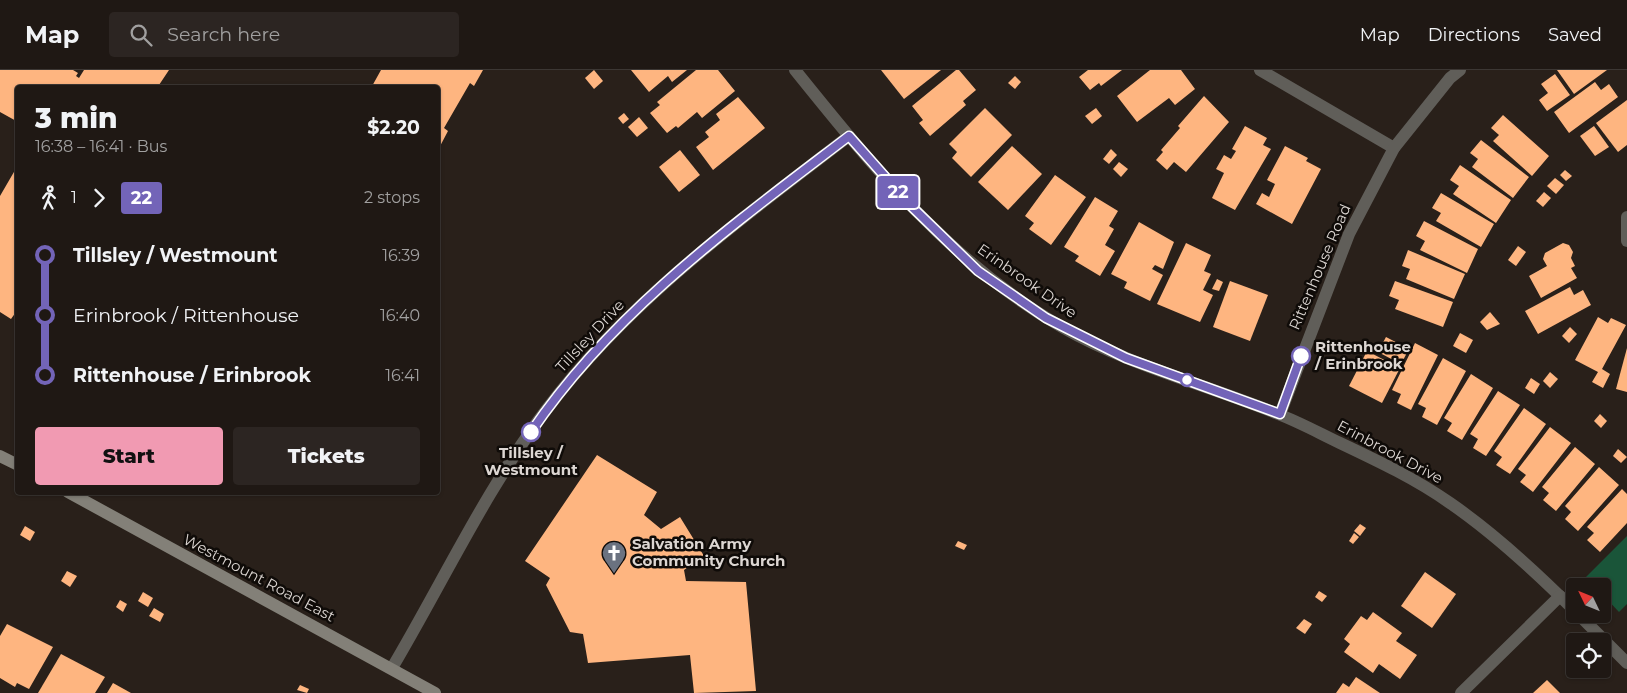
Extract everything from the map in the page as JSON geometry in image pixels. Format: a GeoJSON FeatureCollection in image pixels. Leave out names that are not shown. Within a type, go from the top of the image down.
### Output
{"type":"FeatureCollection","features":[{"type":"Feature","properties":{"kind":"main road"},"geometry":{"type":"LineString","coordinates":[[0,456],[15,464]]}},
{"type":"Feature","properties":{"kind":"main road","name":"Westmount Road East"},"geometry":{"type":"LineString","coordinates":[[74,495],[435,693]]}},
{"type":"Feature","properties":{"kind":"street","name":"Erinbrook Drive"},"geometry":{"type":"LineString","coordinates":[[795,70],[849,136],[911,206],[978,271],[1046,318],[1126,358],[1280,414],[1398,471],[1451,504],[1499,542],[1566,602]]}},
{"type":"Feature","properties":{"kind":"street"},"geometry":{"type":"LineString","coordinates":[[1260,70],[1394,148]]}},
{"type":"Feature","properties":{"kind":"street","name":"Rittenhouse Road"},"geometry":{"type":"LineString","coordinates":[[1280,414],[1349,234],[1394,148],[1450,78],[1460,70]]}},
{"type":"Feature","properties":{"kind":"street","name":"Tillsley Drive"},"geometry":{"type":"LineString","coordinates":[[392,668],[500,477],[546,410],[580,367],[651,295],[674,275],[727,230],[849,136]]}},
{"type":"Feature","properties":{"kind":"street"},"geometry":{"type":"LineString","coordinates":[[1627,217],[1627,241]]}},
{"type":"Feature","properties":{"kind":"street"},"geometry":{"type":"LineString","coordinates":[[1461,693],[1560,596]]}},
{"type":"Feature","properties":{"kind":"street","name":"Erinbrook Drive"},"geometry":{"type":"LineString","coordinates":[[1587,623],[1627,663]]}},
{"type":"Feature","properties":{"kind":"green space"},"geometry":{"type":"Polygon","coordinates":[[[1627,536],[1627,604],[1619,612],[1611,604],[1611,578],[1585,578],[1627,536]]]}},
{"type":"Feature","properties":{"kind":"building"},"geometry":{"type":"Polygon","coordinates":[[[0,70],[73,70],[78,73],[76,76],[79,78],[84,70],[169,70],[159,85],[15,85],[15,120],[0,112],[0,70]]]}},
{"type":"Feature","properties":{"kind":"building"},"geometry":{"type":"Polygon","coordinates":[[[381,70],[483,70],[474,86],[470,83],[444,128],[448,131],[440,146],[440,85],[373,85],[381,70]]]}},
{"type":"Feature","properties":{"kind":"building"},"geometry":{"type":"Polygon","coordinates":[[[594,70],[603,81],[594,89],[585,78],[594,70]]]}},
{"type":"Feature","properties":{"kind":"building"},"geometry":{"type":"Polygon","coordinates":[[[631,70],[687,70],[672,82],[668,76],[649,92],[631,70]]]}},
{"type":"Feature","properties":{"kind":"building"},"geometry":{"type":"Polygon","coordinates":[[[696,70],[718,70],[735,91],[702,118],[697,112],[678,128],[676,126],[667,133],[650,113],[660,105],[657,102],[696,70]]]}},
{"type":"Feature","properties":{"kind":"building"},"geometry":{"type":"Polygon","coordinates":[[[881,70],[941,70],[904,99],[881,70]]]}},
{"type":"Feature","properties":{"kind":"building"},"geometry":{"type":"Polygon","coordinates":[[[956,70],[959,70],[976,90],[963,101],[966,105],[930,136],[919,123],[923,120],[912,106],[956,70]]]}},
{"type":"Feature","properties":{"kind":"building"},"geometry":{"type":"Polygon","coordinates":[[[1088,70],[1122,70],[1101,86],[1099,83],[1090,90],[1079,77],[1088,70]]]}},
{"type":"Feature","properties":{"kind":"building"},"geometry":{"type":"Polygon","coordinates":[[[1150,70],[1181,70],[1195,89],[1175,105],[1169,98],[1137,122],[1117,96],[1150,70]]]}},
{"type":"Feature","properties":{"kind":"building"},"geometry":{"type":"Polygon","coordinates":[[[1557,70],[1607,70],[1574,94],[1557,70]]]}},
{"type":"Feature","properties":{"kind":"building"},"geometry":{"type":"Polygon","coordinates":[[[1555,74],[1570,95],[1547,111],[1539,100],[1548,93],[1541,84],[1555,74]]]}},
{"type":"Feature","properties":{"kind":"building"},"geometry":{"type":"Polygon","coordinates":[[[1015,76],[1021,82],[1015,89],[1008,83],[1015,76]]]}},
{"type":"Feature","properties":{"kind":"building"},"geometry":{"type":"Polygon","coordinates":[[[1595,82],[1601,90],[1609,84],[1618,97],[1569,133],[1554,112],[1595,82]]]}},
{"type":"Feature","properties":{"kind":"building"},"geometry":{"type":"Polygon","coordinates":[[[1204,96],[1229,122],[1186,172],[1174,162],[1167,170],[1156,160],[1163,152],[1161,150],[1180,128],[1178,126],[1204,96]]]}},
{"type":"Feature","properties":{"kind":"building"},"geometry":{"type":"Polygon","coordinates":[[[738,97],[765,128],[713,170],[696,147],[709,137],[705,132],[720,120],[716,114],[738,97]]]}},
{"type":"Feature","properties":{"kind":"building"},"geometry":{"type":"Polygon","coordinates":[[[1627,100],[1627,145],[1618,152],[1596,123],[1627,100]]]}},
{"type":"Feature","properties":{"kind":"building"},"geometry":{"type":"Polygon","coordinates":[[[985,108],[1012,135],[971,177],[952,158],[957,152],[949,144],[985,108]]]}},
{"type":"Feature","properties":{"kind":"building"},"geometry":{"type":"Polygon","coordinates":[[[1096,108],[1102,116],[1092,124],[1085,116],[1096,108]]]}},
{"type":"Feature","properties":{"kind":"building"},"geometry":{"type":"Polygon","coordinates":[[[624,113],[629,119],[623,124],[618,118],[624,113]]]}},
{"type":"Feature","properties":{"kind":"building"},"geometry":{"type":"Polygon","coordinates":[[[1503,115],[1549,156],[1532,176],[1493,141],[1499,135],[1491,128],[1503,115]]]}},
{"type":"Feature","properties":{"kind":"building"},"geometry":{"type":"Polygon","coordinates":[[[639,117],[648,128],[637,137],[628,127],[639,117]]]}},
{"type":"Feature","properties":{"kind":"building"},"geometry":{"type":"Polygon","coordinates":[[[1245,126],[1267,138],[1263,145],[1271,149],[1235,210],[1212,198],[1224,173],[1216,169],[1224,155],[1231,159],[1236,151],[1232,149],[1245,126]]]}},
{"type":"Feature","properties":{"kind":"building"},"geometry":{"type":"Polygon","coordinates":[[[1594,126],[1609,147],[1595,156],[1580,136],[1594,126]]]}},
{"type":"Feature","properties":{"kind":"building"},"geometry":{"type":"Polygon","coordinates":[[[1481,140],[1529,177],[1513,198],[1472,167],[1478,159],[1470,153],[1481,140]]]}},
{"type":"Feature","properties":{"kind":"building"},"geometry":{"type":"Polygon","coordinates":[[[1012,146],[1042,174],[1008,210],[978,182],[1012,146]]]}},
{"type":"Feature","properties":{"kind":"building"},"geometry":{"type":"Polygon","coordinates":[[[1285,146],[1308,158],[1306,161],[1321,169],[1292,224],[1256,204],[1262,193],[1269,197],[1275,184],[1267,180],[1285,146]]]}},
{"type":"Feature","properties":{"kind":"building"},"geometry":{"type":"Polygon","coordinates":[[[1111,149],[1117,155],[1109,164],[1103,159],[1111,149]]]}},
{"type":"Feature","properties":{"kind":"building"},"geometry":{"type":"Polygon","coordinates":[[[680,150],[700,175],[679,192],[659,167],[680,150]]]}},
{"type":"Feature","properties":{"kind":"building"},"geometry":{"type":"Polygon","coordinates":[[[1119,162],[1128,169],[1121,177],[1113,169],[1119,162]]]}},
{"type":"Feature","properties":{"kind":"building"},"geometry":{"type":"Polygon","coordinates":[[[1460,165],[1511,200],[1496,223],[1453,194],[1459,186],[1450,180],[1460,165]]]}},
{"type":"Feature","properties":{"kind":"building"},"geometry":{"type":"Polygon","coordinates":[[[15,170],[15,313],[11,319],[0,312],[0,196],[15,170]]]}},
{"type":"Feature","properties":{"kind":"building"},"geometry":{"type":"Polygon","coordinates":[[[1565,170],[1572,176],[1566,181],[1560,175],[1565,170]]]}},
{"type":"Feature","properties":{"kind":"building"},"geometry":{"type":"Polygon","coordinates":[[[1055,175],[1086,197],[1051,245],[1029,229],[1034,223],[1025,216],[1055,175]]]}},
{"type":"Feature","properties":{"kind":"building"},"geometry":{"type":"Polygon","coordinates":[[[1555,178],[1564,185],[1556,194],[1547,186],[1555,178]]]}},
{"type":"Feature","properties":{"kind":"building"},"geometry":{"type":"Polygon","coordinates":[[[1544,192],[1551,198],[1543,207],[1536,201],[1544,192]]]}},
{"type":"Feature","properties":{"kind":"building"},"geometry":{"type":"Polygon","coordinates":[[[1441,193],[1494,224],[1481,247],[1436,221],[1441,213],[1432,208],[1441,193]]]}},
{"type":"Feature","properties":{"kind":"building"},"geometry":{"type":"Polygon","coordinates":[[[1095,197],[1118,211],[1109,226],[1114,229],[1105,245],[1115,251],[1100,276],[1075,261],[1079,256],[1064,247],[1095,197]]]}},
{"type":"Feature","properties":{"kind":"building"},"geometry":{"type":"Polygon","coordinates":[[[1424,221],[1478,249],[1467,273],[1420,250],[1425,241],[1416,236],[1424,221]]]}},
{"type":"Feature","properties":{"kind":"building"},"geometry":{"type":"Polygon","coordinates":[[[1139,222],[1174,242],[1163,269],[1155,265],[1152,269],[1163,275],[1150,301],[1124,288],[1127,282],[1111,274],[1139,222]]]}},
{"type":"Feature","properties":{"kind":"building"},"geometry":{"type":"Polygon","coordinates":[[[1186,243],[1211,255],[1204,271],[1211,274],[1203,290],[1213,295],[1200,322],[1157,304],[1186,243]]]}},
{"type":"Feature","properties":{"kind":"building"},"geometry":{"type":"Polygon","coordinates":[[[1563,243],[1569,245],[1573,252],[1571,258],[1575,266],[1571,268],[1577,278],[1541,298],[1529,276],[1547,266],[1543,259],[1545,253],[1563,243]]]}},
{"type":"Feature","properties":{"kind":"building"},"geometry":{"type":"Polygon","coordinates":[[[1518,246],[1526,252],[1516,266],[1508,260],[1518,246]]]}},
{"type":"Feature","properties":{"kind":"building"},"geometry":{"type":"Polygon","coordinates":[[[1408,250],[1465,274],[1454,299],[1406,279],[1410,269],[1402,266],[1408,250]]]}},
{"type":"Feature","properties":{"kind":"building"},"geometry":{"type":"Polygon","coordinates":[[[1217,279],[1223,282],[1219,291],[1212,289],[1217,279]]]}},
{"type":"Feature","properties":{"kind":"building"},"geometry":{"type":"Polygon","coordinates":[[[1230,281],[1268,295],[1250,341],[1213,327],[1230,281]]]}},
{"type":"Feature","properties":{"kind":"building"},"geometry":{"type":"Polygon","coordinates":[[[1395,281],[1453,302],[1443,327],[1395,309],[1399,300],[1389,296],[1395,281]]]}},
{"type":"Feature","properties":{"kind":"building"},"geometry":{"type":"Polygon","coordinates":[[[1570,287],[1574,295],[1583,290],[1591,305],[1538,334],[1525,311],[1570,287]]]}},
{"type":"Feature","properties":{"kind":"building"},"geometry":{"type":"Polygon","coordinates":[[[1490,312],[1500,324],[1487,330],[1480,322],[1490,312]]]}},
{"type":"Feature","properties":{"kind":"building"},"geometry":{"type":"Polygon","coordinates":[[[1598,317],[1608,323],[1611,318],[1626,325],[1602,369],[1610,374],[1603,388],[1592,382],[1598,372],[1575,360],[1598,317]]]}},
{"type":"Feature","properties":{"kind":"building"},"geometry":{"type":"Polygon","coordinates":[[[1570,327],[1577,334],[1569,343],[1562,336],[1570,327]]]}},
{"type":"Feature","properties":{"kind":"building"},"geometry":{"type":"Polygon","coordinates":[[[1460,333],[1473,340],[1466,353],[1453,346],[1460,333]]]}},
{"type":"Feature","properties":{"kind":"building"},"geometry":{"type":"Polygon","coordinates":[[[1386,337],[1409,349],[1401,364],[1378,352],[1386,337]]]}},
{"type":"Feature","properties":{"kind":"building"},"geometry":{"type":"Polygon","coordinates":[[[1415,343],[1438,355],[1411,410],[1397,403],[1401,394],[1392,390],[1415,343]]]}},
{"type":"Feature","properties":{"kind":"building"},"geometry":{"type":"Polygon","coordinates":[[[1627,348],[1627,392],[1616,389],[1627,348]]]}},
{"type":"Feature","properties":{"kind":"building"},"geometry":{"type":"Polygon","coordinates":[[[1367,351],[1400,368],[1382,403],[1349,386],[1367,351]]]}},
{"type":"Feature","properties":{"kind":"building"},"geometry":{"type":"Polygon","coordinates":[[[1443,358],[1466,371],[1437,425],[1422,417],[1426,408],[1418,404],[1443,358]]]}},
{"type":"Feature","properties":{"kind":"building"},"geometry":{"type":"Polygon","coordinates":[[[1550,372],[1558,379],[1550,388],[1543,381],[1550,372]]]}},
{"type":"Feature","properties":{"kind":"building"},"geometry":{"type":"Polygon","coordinates":[[[1471,374],[1493,388],[1462,440],[1447,431],[1452,423],[1444,418],[1471,374]]]}},
{"type":"Feature","properties":{"kind":"building"},"geometry":{"type":"Polygon","coordinates":[[[1531,378],[1540,384],[1534,394],[1525,388],[1531,378]]]}},
{"type":"Feature","properties":{"kind":"building"},"geometry":{"type":"Polygon","coordinates":[[[1498,391],[1520,405],[1486,456],[1473,448],[1478,439],[1470,434],[1498,391]]]}},
{"type":"Feature","properties":{"kind":"building"},"geometry":{"type":"Polygon","coordinates":[[[1524,408],[1546,424],[1510,474],[1496,465],[1502,457],[1494,451],[1524,408]]]}},
{"type":"Feature","properties":{"kind":"building"},"geometry":{"type":"Polygon","coordinates":[[[1600,414],[1607,421],[1601,428],[1594,421],[1600,414]]]}},
{"type":"Feature","properties":{"kind":"building"},"geometry":{"type":"Polygon","coordinates":[[[1550,427],[1571,443],[1533,492],[1520,482],[1526,475],[1518,469],[1550,427]]]}},
{"type":"Feature","properties":{"kind":"building"},"geometry":{"type":"Polygon","coordinates":[[[1575,447],[1595,464],[1556,511],[1543,500],[1549,493],[1542,487],[1575,447]]]}},
{"type":"Feature","properties":{"kind":"building"},"geometry":{"type":"Polygon","coordinates":[[[1618,449],[1627,457],[1621,463],[1613,456],[1618,449]]]}},
{"type":"Feature","properties":{"kind":"building","name":"Salvation Army Community Church"},"geometry":{"type":"Polygon","coordinates":[[[597,455],[657,492],[644,515],[661,529],[680,517],[704,556],[684,570],[686,581],[746,582],[756,691],[694,693],[690,655],[588,663],[583,634],[570,632],[546,585],[550,578],[525,561],[597,455]]]}},
{"type":"Feature","properties":{"kind":"building"},"geometry":{"type":"Polygon","coordinates":[[[1599,467],[1619,485],[1578,531],[1565,519],[1571,512],[1565,506],[1599,467]]]}},
{"type":"Feature","properties":{"kind":"building"},"geometry":{"type":"Polygon","coordinates":[[[1622,489],[1627,494],[1627,523],[1600,552],[1587,540],[1594,533],[1587,527],[1622,489]]]}},
{"type":"Feature","properties":{"kind":"building"},"geometry":{"type":"Polygon","coordinates":[[[1360,524],[1366,528],[1360,536],[1354,531],[1360,524]]]}},
{"type":"Feature","properties":{"kind":"building"},"geometry":{"type":"Polygon","coordinates":[[[25,526],[35,532],[30,541],[20,535],[25,526]]]}},
{"type":"Feature","properties":{"kind":"building"},"geometry":{"type":"Polygon","coordinates":[[[1354,533],[1359,537],[1353,544],[1349,541],[1354,533]]]}},
{"type":"Feature","properties":{"kind":"building"},"geometry":{"type":"Polygon","coordinates":[[[958,541],[967,545],[964,550],[955,546],[958,541]]]}},
{"type":"Feature","properties":{"kind":"building"},"geometry":{"type":"Polygon","coordinates":[[[67,571],[77,576],[70,587],[61,581],[67,571]]]}},
{"type":"Feature","properties":{"kind":"building"},"geometry":{"type":"Polygon","coordinates":[[[1425,572],[1456,594],[1432,628],[1401,606],[1425,572]]]}},
{"type":"Feature","properties":{"kind":"building"},"geometry":{"type":"Polygon","coordinates":[[[1319,591],[1327,596],[1322,602],[1315,597],[1319,591]]]}},
{"type":"Feature","properties":{"kind":"building"},"geometry":{"type":"Polygon","coordinates":[[[143,592],[153,598],[148,607],[138,601],[143,592]]]}},
{"type":"Feature","properties":{"kind":"building"},"geometry":{"type":"Polygon","coordinates":[[[120,600],[127,604],[123,612],[116,607],[120,600]]]}},
{"type":"Feature","properties":{"kind":"building"},"geometry":{"type":"Polygon","coordinates":[[[154,608],[164,614],[160,622],[149,616],[154,608]]]}},
{"type":"Feature","properties":{"kind":"building"},"geometry":{"type":"Polygon","coordinates":[[[1373,612],[1402,633],[1396,641],[1417,655],[1400,679],[1379,664],[1373,673],[1344,652],[1350,644],[1344,639],[1361,616],[1367,620],[1373,612]]]}},
{"type":"Feature","properties":{"kind":"building"},"geometry":{"type":"Polygon","coordinates":[[[1304,619],[1312,624],[1305,634],[1296,628],[1304,619]]]}},
{"type":"Feature","properties":{"kind":"building"},"geometry":{"type":"Polygon","coordinates":[[[7,624],[53,647],[29,689],[17,683],[15,687],[0,678],[0,636],[7,624]]]}},
{"type":"Feature","properties":{"kind":"building"},"geometry":{"type":"Polygon","coordinates":[[[61,654],[105,677],[95,693],[38,693],[61,654]]]}},
{"type":"Feature","properties":{"kind":"building"},"geometry":{"type":"Polygon","coordinates":[[[1356,677],[1380,693],[1336,693],[1343,683],[1349,687],[1356,677]]]}},
{"type":"Feature","properties":{"kind":"building"},"geometry":{"type":"Polygon","coordinates":[[[1547,680],[1560,693],[1533,693],[1547,680]]]}},
{"type":"Feature","properties":{"kind":"building"},"geometry":{"type":"Polygon","coordinates":[[[113,683],[131,693],[107,693],[113,683]]]}},
{"type":"Feature","properties":{"kind":"building"},"geometry":{"type":"Polygon","coordinates":[[[300,685],[309,689],[307,693],[297,690],[300,685]]]}},
{"type":"Feature","properties":{"kind":"bus line","name":"22"},"geometry":{"type":"LineString","coordinates":[[531,432],[580,367],[651,295],[727,230],[849,136],[911,206],[978,271],[1046,318],[1064,328],[1126,358],[1280,414],[1301,356]]}},
{"type":"Feature","properties":{"kind":"place","name":"Rittenhouse / Erinbrook"},"geometry":{"type":"Point","coordinates":[1301,356]}},
{"type":"Feature","properties":{"kind":"place","name":"Tillsley / Westmount"},"geometry":{"type":"Point","coordinates":[531,432]}},
{"type":"Feature","properties":{"kind":"place","name":"Salvation Army Community Church"},"geometry":{"type":"Point","coordinates":[614,574]}}]}
